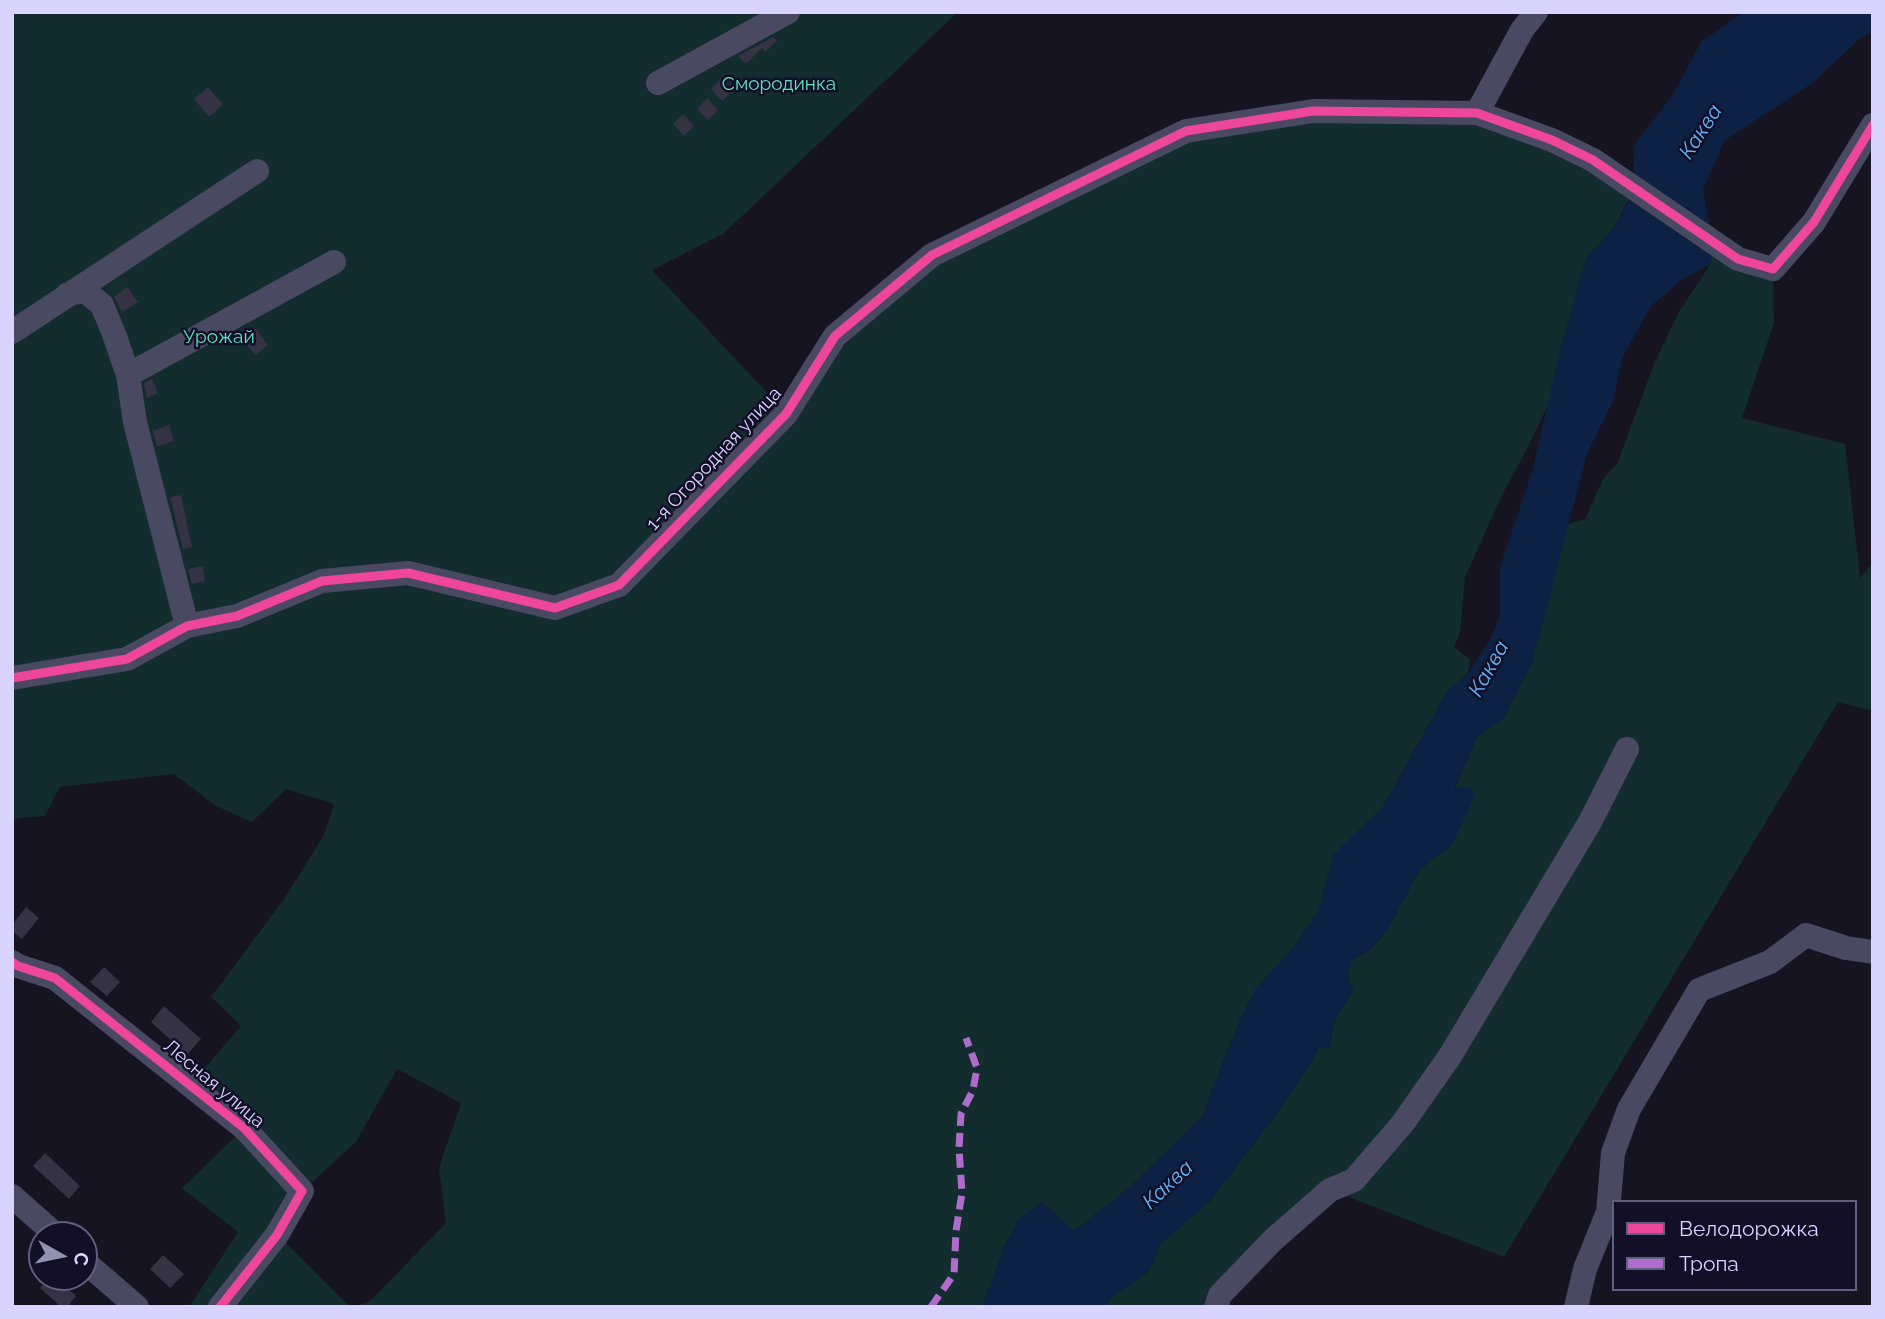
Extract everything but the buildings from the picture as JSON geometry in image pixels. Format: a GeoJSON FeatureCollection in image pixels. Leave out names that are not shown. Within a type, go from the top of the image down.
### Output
{"type":"FeatureCollection","features":[{"type":"Feature","properties":{"kind":"street"},"geometry":{"type":"LineString","coordinates":[[658,83],[788,12]]}},
{"type":"Feature","properties":{"kind":"street"},"geometry":{"type":"LineString","coordinates":[[1477,113],[1522,30],[1536,12]]}},
{"type":"Feature","properties":{"kind":"street","name":"1-я Огородная улица"},"geometry":{"type":"LineString","coordinates":[[12,678],[127,659],[187,626],[237,616],[322,581],[408,573],[555,608],[619,585],[786,414],[835,336],[932,255],[1186,131],[1313,111],[1477,113],[1552,140],[1593,160],[1738,259],[1773,269],[1814,222],[1873,125]]}},
{"type":"Feature","properties":{"kind":"street"},"geometry":{"type":"LineString","coordinates":[[12,332],[257,171]]}},
{"type":"Feature","properties":{"kind":"street"},"geometry":{"type":"LineString","coordinates":[[128,375],[334,262]]}},
{"type":"Feature","properties":{"kind":"street"},"geometry":{"type":"LineString","coordinates":[[68,294],[85,291],[102,305],[128,375],[135,422],[187,626]]}},
{"type":"Feature","properties":{"kind":"street"},"geometry":{"type":"LineString","coordinates":[[1216,1307],[1220,1295],[1273,1240],[1330,1190],[1354,1180],[1403,1123],[1450,1055],[1590,822],[1627,749]]}},
{"type":"Feature","properties":{"kind":"street"},"geometry":{"type":"LineString","coordinates":[[1576,1307],[1585,1269],[1608,1212],[1613,1153],[1629,1109],[1699,990],[1770,962],[1806,935],[1846,948],[1873,952]]}},
{"type":"Feature","properties":{"kind":"street","name":"Лесная улица"},"geometry":{"type":"LineString","coordinates":[[12,961],[18,966],[55,978],[244,1128],[302,1192],[277,1235],[220,1307]]}},
{"type":"Feature","properties":{"kind":"street"},"geometry":{"type":"LineString","coordinates":[[12,1196],[40,1221]]}},
{"type":"Feature","properties":{"kind":"street"},"geometry":{"type":"LineString","coordinates":[[98,1273],[137,1307]]}},
{"type":"Feature","properties":{"kind":"green space"},"geometry":{"type":"Polygon","coordinates":[[[12,12],[958,12],[723,234],[652,270],[786,413],[835,336],[932,255],[1186,131],[1477,113],[1635,187],[1614,228],[1586,258],[1549,403],[1503,493],[1465,577],[1460,632],[1454,647],[1471,660],[1467,675],[1448,690],[1383,807],[1334,855],[1318,912],[1295,946],[1256,989],[1241,1018],[1203,1116],[1127,1190],[1074,1231],[1041,1202],[1019,1219],[1005,1245],[982,1307],[356,1307],[371,1300],[446,1223],[439,1168],[461,1103],[397,1069],[356,1142],[302,1191],[277,1234],[350,1307],[189,1307],[238,1232],[182,1188],[244,1128],[190,1085],[241,1026],[211,997],[284,899],[324,835],[334,804],[286,789],[252,822],[216,806],[174,774],[60,787],[45,816],[12,821],[12,12]]]}},
{"type":"Feature","properties":{"kind":"green space"},"geometry":{"type":"Polygon","coordinates":[[[1713,245],[1773,269],[1774,323],[1742,418],[1845,444],[1860,578],[1873,562],[1873,711],[1838,702],[1504,1257],[1330,1190],[1216,1307],[1106,1307],[1111,1297],[1149,1271],[1161,1243],[1210,1201],[1270,1122],[1306,1071],[1319,1047],[1329,1048],[1334,1022],[1353,990],[1347,976],[1352,959],[1366,953],[1386,932],[1420,869],[1452,845],[1455,788],[1477,737],[1503,719],[1532,662],[1568,524],[1585,519],[1603,479],[1617,464],[1654,364],[1680,310],[1710,265],[1713,245]]]}},
{"type":"Feature","properties":{"kind":"water","name":"Каква"},"geometry":{"type":"Polygon","coordinates":[[[1744,12],[1873,12],[1873,31],[1859,39],[1814,82],[1724,141],[1703,190],[1713,245],[1710,265],[1683,279],[1651,306],[1623,356],[1613,401],[1587,454],[1532,662],[1503,719],[1477,737],[1455,787],[1472,788],[1474,797],[1452,845],[1420,869],[1386,932],[1366,953],[1352,959],[1347,976],[1353,990],[1334,1022],[1329,1048],[1319,1047],[1306,1071],[1270,1122],[1210,1201],[1161,1243],[1149,1271],[1112,1297],[1106,1307],[982,1307],[1005,1245],[1019,1219],[1041,1202],[1074,1231],[1127,1190],[1203,1116],[1241,1018],[1256,988],[1295,946],[1318,912],[1333,855],[1383,807],[1448,690],[1467,675],[1489,641],[1500,617],[1500,567],[1532,472],[1560,352],[1586,258],[1614,228],[1635,187],[1633,147],[1674,93],[1701,42],[1744,12]]]}},
{"type":"Feature","properties":{"kind":"marked path"},"geometry":{"type":"LineString","coordinates":[[931,1307],[954,1274],[956,1231],[962,1193],[959,1148],[961,1114],[973,1090],[977,1068],[966,1038]]}},
{"type":"Feature","properties":{"kind":"cycle path"},"geometry":{"type":"LineString","coordinates":[[12,678],[127,659],[187,626],[237,616],[322,581],[408,573],[555,608],[619,585],[786,414],[835,336],[932,255],[1186,131],[1313,111],[1477,113],[1552,140],[1593,160],[1738,259],[1773,269],[1814,222],[1873,125]]}},
{"type":"Feature","properties":{"kind":"cycle path"},"geometry":{"type":"LineString","coordinates":[[12,962],[55,978],[244,1128],[302,1191],[277,1235],[220,1307]]}},
{"type":"Feature","properties":{"kind":"park label","name":"Смородинка"},"geometry":{"type":"Point","coordinates":[779,84]}},
{"type":"Feature","properties":{"kind":"park label","name":"Урожай"},"geometry":{"type":"Point","coordinates":[219,337]}}]}
